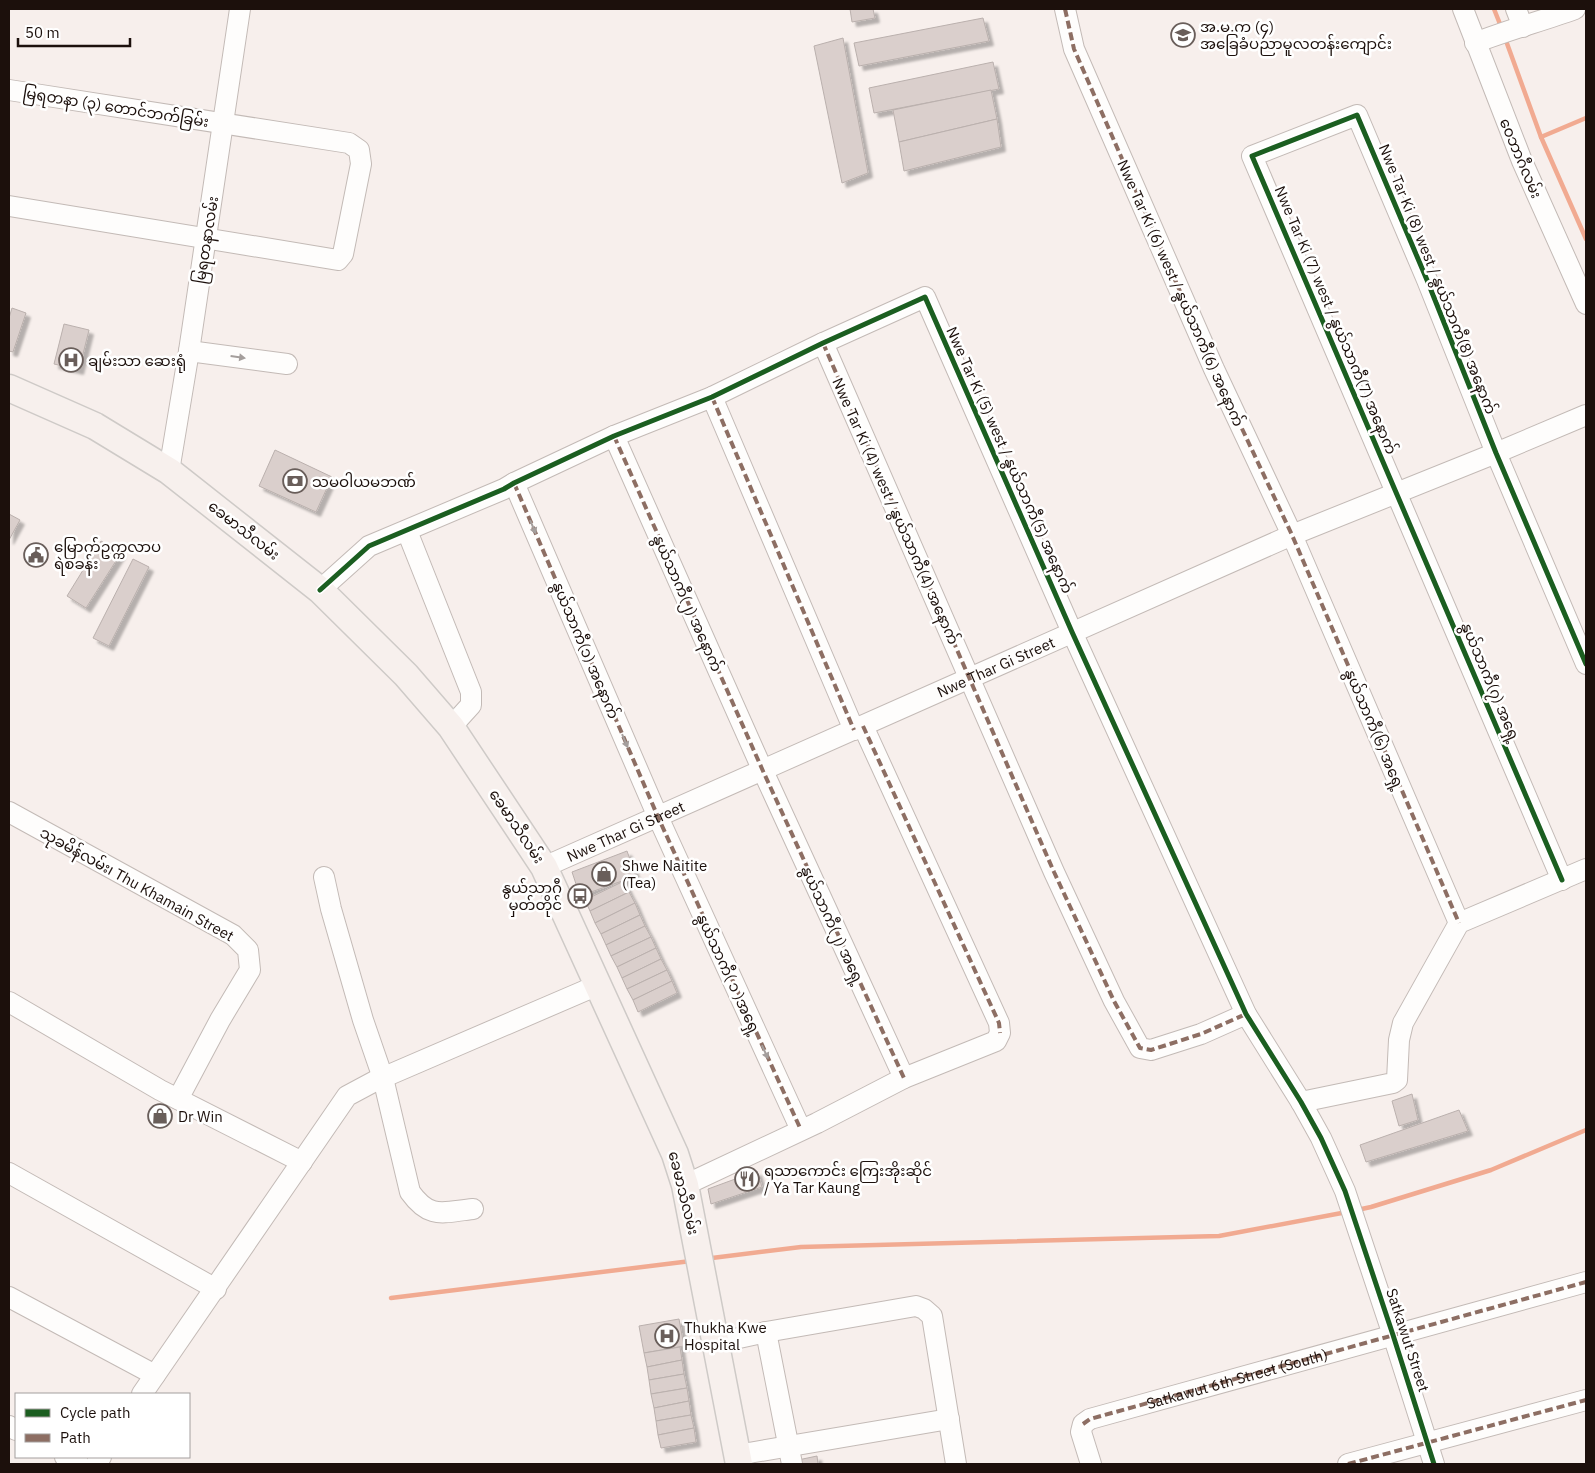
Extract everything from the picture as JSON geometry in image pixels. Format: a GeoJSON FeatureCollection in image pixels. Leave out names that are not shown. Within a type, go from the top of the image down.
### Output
{"type":"FeatureCollection","features":[{"type":"Feature","properties":{"kind":"main road","name":"ခေမာသီလမ်း"},"geometry":{"type":"LineString","coordinates":[[9,388],[94,426],[168,471],[320,590],[406,675],[451,727],[544,868],[675,1154],[684,1185],[738,1460]]}},
{"type":"Feature","properties":{"kind":"street","name":"မြရတနာလမ်း"},"geometry":{"type":"LineString","coordinates":[[168,471],[189,350],[240,9]]}},
{"type":"Feature","properties":{"kind":"street","name":"Nwe Tar Ki (6) west / နွယ်သာကီ(6) အနောက်"},"geometry":{"type":"LineString","coordinates":[[1065,9],[1074,49],[1214,369],[1292,535]]}},
{"type":"Feature","properties":{"kind":"street","name":"ဝေဘာဂီလမ်း"},"geometry":{"type":"LineString","coordinates":[[1463,9],[1522,161],[1581,279],[1586,304]]}},
{"type":"Feature","properties":{"kind":"street"},"geometry":{"type":"LineString","coordinates":[[1475,43],[1514,24],[1575,9]]}},
{"type":"Feature","properties":{"kind":"street","name":"မြရတနာ (၃) တောင်ဘက်ခြမ်း"},"geometry":{"type":"LineString","coordinates":[[9,90],[349,143],[359,150],[361,164],[342,254],[338,260],[206,238]]}},
{"type":"Feature","properties":{"kind":"street","name":"Nwe Tar Ki (8) west / နွယ်သာကီ(8) အနောက်"},"geometry":{"type":"LineString","coordinates":[[1252,156],[1357,115],[1427,280],[1496,453],[1586,664]]}},
{"type":"Feature","properties":{"kind":"street","name":"Nwe Tar Ki (7) west / နွယ်သာကီ(7) အနောက်"},"geometry":{"type":"LineString","coordinates":[[1252,156],[1396,494]]}},
{"type":"Feature","properties":{"kind":"street"},"geometry":{"type":"LineString","coordinates":[[9,206],[206,238]]}},
{"type":"Feature","properties":{"kind":"street","name":"Nwe Tar Ki (5) west / နွယ်သာကီ(5) အနောက်"},"geometry":{"type":"LineString","coordinates":[[823,344],[925,297],[1072,632],[1246,1014]]}},
{"type":"Feature","properties":{"kind":"street"},"geometry":{"type":"LineString","coordinates":[[320,590],[376,543],[504,489],[614,436],[712,397],[823,344]]}},
{"type":"Feature","properties":{"kind":"street","name":"Nwe Tar Ki (4) west / နွယ်သာကီ(4) အနောက်"},"geometry":{"type":"LineString","coordinates":[[823,344],[1054,872],[1114,1001],[1140,1048],[1151,1050],[1201,1034],[1246,1014]]}},
{"type":"Feature","properties":{"kind":"street"},"geometry":{"type":"LineString","coordinates":[[189,350],[287,364]]}},
{"type":"Feature","properties":{"kind":"street"},"geometry":{"type":"LineString","coordinates":[[684,1185],[801,1130],[904,1078],[996,1041],[1000,1033],[999,1023],[858,728],[712,397]]}},
{"type":"Feature","properties":{"kind":"street","name":"Nwe Thar Gi Street"},"geometry":{"type":"LineString","coordinates":[[544,868],[1292,535],[1586,415]]}},
{"type":"Feature","properties":{"kind":"street","name":"နွယ်သာကီ(၂) အနောက်"},"geometry":{"type":"LineString","coordinates":[[614,436],[762,771]]}},
{"type":"Feature","properties":{"kind":"street","name":"နွယ်သာကီ(၁) အနောက်"},"geometry":{"type":"LineString","coordinates":[[514,483],[658,817]]}},
{"type":"Feature","properties":{"kind":"street","name":"နွယ်သာကီ(၇) အရှေ့"},"geometry":{"type":"LineString","coordinates":[[1396,494],[1562,880]]}},
{"type":"Feature","properties":{"kind":"street"},"geometry":{"type":"LineString","coordinates":[[407,531],[471,692],[471,705],[451,727]]}},
{"type":"Feature","properties":{"kind":"street","name":"နွယ်သာကီ(၆) အရှေ့"},"geometry":{"type":"LineString","coordinates":[[1292,535],[1459,923]]}},
{"type":"Feature","properties":{"kind":"street","name":"နွယ်သာကီ(၂) အရှေ့"},"geometry":{"type":"LineString","coordinates":[[762,771],[904,1078]]}},
{"type":"Feature","properties":{"kind":"street","name":"သုခမိန်လမ်း၊ Thu Khamain Street"},"geometry":{"type":"LineString","coordinates":[[9,812],[233,935],[248,950],[250,970],[220,1020],[178,1099]]}},
{"type":"Feature","properties":{"kind":"street","name":"နွယ်သာကီ( ၁ )အရှေ့"},"geometry":{"type":"LineString","coordinates":[[658,817],[801,1130]]}},
{"type":"Feature","properties":{"kind":"street"},"geometry":{"type":"LineString","coordinates":[[1301,1102],[1393,1083],[1397,1080],[1399,1040],[1403,1023],[1459,923],[1586,869]]}},
{"type":"Feature","properties":{"kind":"street"},"geometry":{"type":"LineString","coordinates":[[324,878],[333,919],[410,1192],[418,1203],[436,1213],[473,1209]]}},
{"type":"Feature","properties":{"kind":"street"},"geometry":{"type":"LineString","coordinates":[[143,1393],[347,1096],[379,1079],[598,985]]}},
{"type":"Feature","properties":{"kind":"street"},"geometry":{"type":"LineString","coordinates":[[9,1002],[178,1099],[302,1162]]}},
{"type":"Feature","properties":{"kind":"street","name":"Satkawut Street"},"geometry":{"type":"LineString","coordinates":[[1246,1014],[1301,1102],[1321,1138],[1345,1191],[1394,1335],[1434,1464]]}},
{"type":"Feature","properties":{"kind":"street"},"geometry":{"type":"LineString","coordinates":[[9,1173],[216,1289]]}},
{"type":"Feature","properties":{"kind":"street","name":"Satkawut 6th Street (South)"},"geometry":{"type":"LineString","coordinates":[[1091,1464],[1082,1432],[1083,1424],[1090,1419],[1586,1282]]}},
{"type":"Feature","properties":{"kind":"street"},"geometry":{"type":"LineString","coordinates":[[9,1297],[154,1375]]}},
{"type":"Feature","properties":{"kind":"street"},"geometry":{"type":"LineString","coordinates":[[716,1343],[766,1332],[916,1306],[924,1309],[932,1316],[956,1464]]}},
{"type":"Feature","properties":{"kind":"street"},"geometry":{"type":"LineString","coordinates":[[766,1332],[790,1456]]}},
{"type":"Feature","properties":{"kind":"street"},"geometry":{"type":"LineString","coordinates":[[1348,1464],[1586,1400]]}},
{"type":"Feature","properties":{"kind":"street"},"geometry":{"type":"LineString","coordinates":[[738,1460],[790,1456],[949,1419]]}},
{"type":"Feature","properties":{"kind":"street"},"geometry":{"type":"LineString","coordinates":[[67,1458],[79,1464]]}},
{"type":"Feature","properties":{"kind":"building"},"geometry":{"type":"Polygon","coordinates":[[[850,9],[873,9],[875,18],[852,22],[850,9]]]}},
{"type":"Feature","properties":{"kind":"building"},"geometry":{"type":"Polygon","coordinates":[[[983,18],[989,41],[859,66],[854,43],[983,18]]]}},
{"type":"Feature","properties":{"kind":"building"},"geometry":{"type":"Polygon","coordinates":[[[843,38],[868,173],[842,183],[814,46],[843,38]]]}},
{"type":"Feature","properties":{"kind":"building"},"geometry":{"type":"Polygon","coordinates":[[[993,62],[999,89],[874,113],[869,88],[993,62]]]}},
{"type":"Feature","properties":{"kind":"building"},"geometry":{"type":"Polygon","coordinates":[[[991,90],[997,119],[899,142],[893,110],[991,90]]]}},
{"type":"Feature","properties":{"kind":"building"},"geometry":{"type":"Polygon","coordinates":[[[997,119],[1001,147],[904,171],[899,142],[997,119]]]}},
{"type":"Feature","properties":{"kind":"building"},"geometry":{"type":"Polygon","coordinates":[[[12,308],[26,313],[13,352],[9,351],[9,318],[12,308]]]}},
{"type":"Feature","properties":{"kind":"building","name":"ချမ်းသာ ဆေးရုံ"},"geometry":{"type":"Polygon","coordinates":[[[64,324],[89,330],[79,370],[54,364],[64,324]]]}},
{"type":"Feature","properties":{"kind":"building","name":"သမဝါယမဘဏ်"},"geometry":{"type":"Polygon","coordinates":[[[275,450],[332,477],[316,512],[259,486],[275,450]]]}},
{"type":"Feature","properties":{"kind":"building"},"geometry":{"type":"Polygon","coordinates":[[[9,514],[20,520],[9,540],[9,514]]]}},
{"type":"Feature","properties":{"kind":"building"},"geometry":{"type":"Polygon","coordinates":[[[101,541],[121,553],[86,608],[67,596],[101,541]]]}},
{"type":"Feature","properties":{"kind":"building"},"geometry":{"type":"Polygon","coordinates":[[[133,559],[149,567],[109,646],[93,638],[133,559]]]}},
{"type":"Feature","properties":{"kind":"building","name":"Shwe Naitite (Tea)"},"geometry":{"type":"Polygon","coordinates":[[[627,851],[636,876],[580,896],[572,872],[627,851]]]}},
{"type":"Feature","properties":{"kind":"building"},"geometry":{"type":"Polygon","coordinates":[[[624,881],[629,892],[590,911],[585,900],[624,881]]]}},
{"type":"Feature","properties":{"kind":"building"},"geometry":{"type":"Polygon","coordinates":[[[629,892],[635,903],[595,923],[590,911],[629,892]]]}},
{"type":"Feature","properties":{"kind":"building"},"geometry":{"type":"Polygon","coordinates":[[[635,903],[640,915],[601,934],[595,923],[635,903]]]}},
{"type":"Feature","properties":{"kind":"building"},"geometry":{"type":"Polygon","coordinates":[[[640,915],[645,926],[606,945],[601,934],[640,915]]]}},
{"type":"Feature","properties":{"kind":"building"},"geometry":{"type":"Polygon","coordinates":[[[645,926],[651,937],[611,956],[606,945],[645,926]]]}},
{"type":"Feature","properties":{"kind":"building"},"geometry":{"type":"Polygon","coordinates":[[[651,937],[656,948],[617,967],[611,956],[651,937]]]}},
{"type":"Feature","properties":{"kind":"building"},"geometry":{"type":"Polygon","coordinates":[[[656,948],[661,959],[622,978],[617,967],[656,948]]]}},
{"type":"Feature","properties":{"kind":"building"},"geometry":{"type":"Polygon","coordinates":[[[661,959],[667,970],[627,989],[622,978],[661,959]]]}},
{"type":"Feature","properties":{"kind":"building"},"geometry":{"type":"Polygon","coordinates":[[[667,970],[672,981],[633,1000],[627,989],[667,970]]]}},
{"type":"Feature","properties":{"kind":"building"},"geometry":{"type":"Polygon","coordinates":[[[672,981],[677,993],[638,1012],[633,1000],[672,981]]]}},
{"type":"Feature","properties":{"kind":"building"},"geometry":{"type":"Polygon","coordinates":[[[1412,1094],[1418,1120],[1399,1126],[1392,1101],[1412,1094]]]}},
{"type":"Feature","properties":{"kind":"building"},"geometry":{"type":"Polygon","coordinates":[[[1459,1110],[1468,1131],[1366,1162],[1360,1145],[1459,1110]]]}},
{"type":"Feature","properties":{"kind":"building","name":"ရသာကောင်း ကြေးအိုးဆိုင် / Ya Tar Kaung"},"geometry":{"type":"Polygon","coordinates":[[[757,1171],[762,1187],[711,1204],[708,1189],[757,1171]]]}},
{"type":"Feature","properties":{"kind":"building"},"geometry":{"type":"Polygon","coordinates":[[[679,1319],[684,1346],[644,1353],[639,1326],[679,1319]]]}},
{"type":"Feature","properties":{"kind":"building"},"geometry":{"type":"Polygon","coordinates":[[[680,1347],[682,1360],[647,1367],[644,1353],[680,1347]]]}},
{"type":"Feature","properties":{"kind":"building"},"geometry":{"type":"Polygon","coordinates":[[[682,1360],[684,1374],[649,1380],[647,1367],[682,1360]]]}},
{"type":"Feature","properties":{"kind":"building"},"geometry":{"type":"Polygon","coordinates":[[[684,1374],[687,1388],[651,1394],[649,1380],[684,1374]]]}},
{"type":"Feature","properties":{"kind":"building"},"geometry":{"type":"Polygon","coordinates":[[[687,1388],[689,1401],[654,1408],[651,1394],[687,1388]]]}},
{"type":"Feature","properties":{"kind":"building"},"geometry":{"type":"Polygon","coordinates":[[[689,1401],[691,1415],[656,1421],[654,1408],[689,1401]]]}},
{"type":"Feature","properties":{"kind":"building"},"geometry":{"type":"Polygon","coordinates":[[[691,1415],[694,1428],[658,1435],[656,1421],[691,1415]]]}},
{"type":"Feature","properties":{"kind":"building"},"geometry":{"type":"Polygon","coordinates":[[[694,1428],[696,1442],[661,1448],[658,1435],[694,1428]]]}},
{"type":"Feature","properties":{"kind":"building"},"geometry":{"type":"Polygon","coordinates":[[[817,1456],[818,1464],[799,1464],[798,1460],[817,1456]]]}},
{"type":"Feature","properties":{"kind":"waterway"},"geometry":{"type":"LineString","coordinates":[[1494,9],[1502,29]]}},
{"type":"Feature","properties":{"kind":"waterway"},"geometry":{"type":"LineString","coordinates":[[1505,38],[1541,137],[1586,239]]}},
{"type":"Feature","properties":{"kind":"waterway"},"geometry":{"type":"LineString","coordinates":[[1541,137],[1586,118]]}},
{"type":"Feature","properties":{"kind":"waterway"},"geometry":{"type":"LineString","coordinates":[[1357,1210],[1491,1170],[1586,1130]]}},
{"type":"Feature","properties":{"kind":"waterway"},"geometry":{"type":"LineString","coordinates":[[712,1258],[801,1247],[1219,1236],[1347,1212]]}},
{"type":"Feature","properties":{"kind":"waterway"},"geometry":{"type":"LineString","coordinates":[[391,1298],[691,1261]]}},
{"type":"Feature","properties":{"kind":"marked path"},"geometry":{"type":"LineString","coordinates":[[1065,9],[1074,49],[1214,369],[1292,535],[1459,923]]}},
{"type":"Feature","properties":{"kind":"marked path"},"geometry":{"type":"LineString","coordinates":[[823,343],[1054,872],[1114,1001],[1140,1048],[1151,1050],[1201,1034],[1246,1014]]}},
{"type":"Feature","properties":{"kind":"marked path"},"geometry":{"type":"LineString","coordinates":[[712,397],[854,730]]}},
{"type":"Feature","properties":{"kind":"marked path"},"geometry":{"type":"LineString","coordinates":[[614,436],[763,771],[904,1078]]}},
{"type":"Feature","properties":{"kind":"marked path"},"geometry":{"type":"LineString","coordinates":[[514,483],[658,817],[801,1130]]}},
{"type":"Feature","properties":{"kind":"marked path"},"geometry":{"type":"LineString","coordinates":[[863,726],[999,1023],[1000,1033]]}},
{"type":"Feature","properties":{"kind":"marked path"},"geometry":{"type":"LineString","coordinates":[[1083,1424],[1090,1419],[1586,1282]]}},
{"type":"Feature","properties":{"kind":"marked path"},"geometry":{"type":"LineString","coordinates":[[1348,1464],[1586,1400]]}},
{"type":"Feature","properties":{"kind":"cycle path"},"geometry":{"type":"LineString","coordinates":[[1562,880],[1252,156],[1357,115],[1427,280],[1496,453],[1586,664]]}},
{"type":"Feature","properties":{"kind":"cycle path"},"geometry":{"type":"LineString","coordinates":[[320,590],[369,546],[504,489],[614,436],[712,397],[823,343],[925,297],[1072,632],[1246,1014],[1301,1102],[1321,1138],[1345,1191],[1434,1464]]}},
{"type":"Feature","properties":{"kind":"place","name":"အ.မ.က (၄) အခြေခံပညာမူလတန်းကျောင်း"},"geometry":{"type":"Point","coordinates":[1183,35]}},
{"type":"Feature","properties":{"kind":"place","name":"ချမ်းသာ ဆေးရုံ"},"geometry":{"type":"Point","coordinates":[71,360]}},
{"type":"Feature","properties":{"kind":"place","name":"သမဝါယမဘဏ်"},"geometry":{"type":"Point","coordinates":[295,481]}},
{"type":"Feature","properties":{"kind":"place","name":"မြောက်ဥက္ကလာပ ရဲစခန်း"},"geometry":{"type":"Point","coordinates":[36,555]}},
{"type":"Feature","properties":{"kind":"place","name":"Shwe Naitite (Tea)"},"geometry":{"type":"Point","coordinates":[604,874]}},
{"type":"Feature","properties":{"kind":"place","name":"နွယ်သာဂီ မှတ်တိုင်"},"geometry":{"type":"Point","coordinates":[580,896]}},
{"type":"Feature","properties":{"kind":"place","name":"Dr Win"},"geometry":{"type":"Point","coordinates":[160,1116]}},
{"type":"Feature","properties":{"kind":"place","name":"ရသာကောင်း ကြေးအိုးဆိုင် / Ya Tar Kaung"},"geometry":{"type":"Point","coordinates":[747,1179]}},
{"type":"Feature","properties":{"kind":"place","name":"Thukha Kwe Hospital"},"geometry":{"type":"Point","coordinates":[667,1336]}}]}
